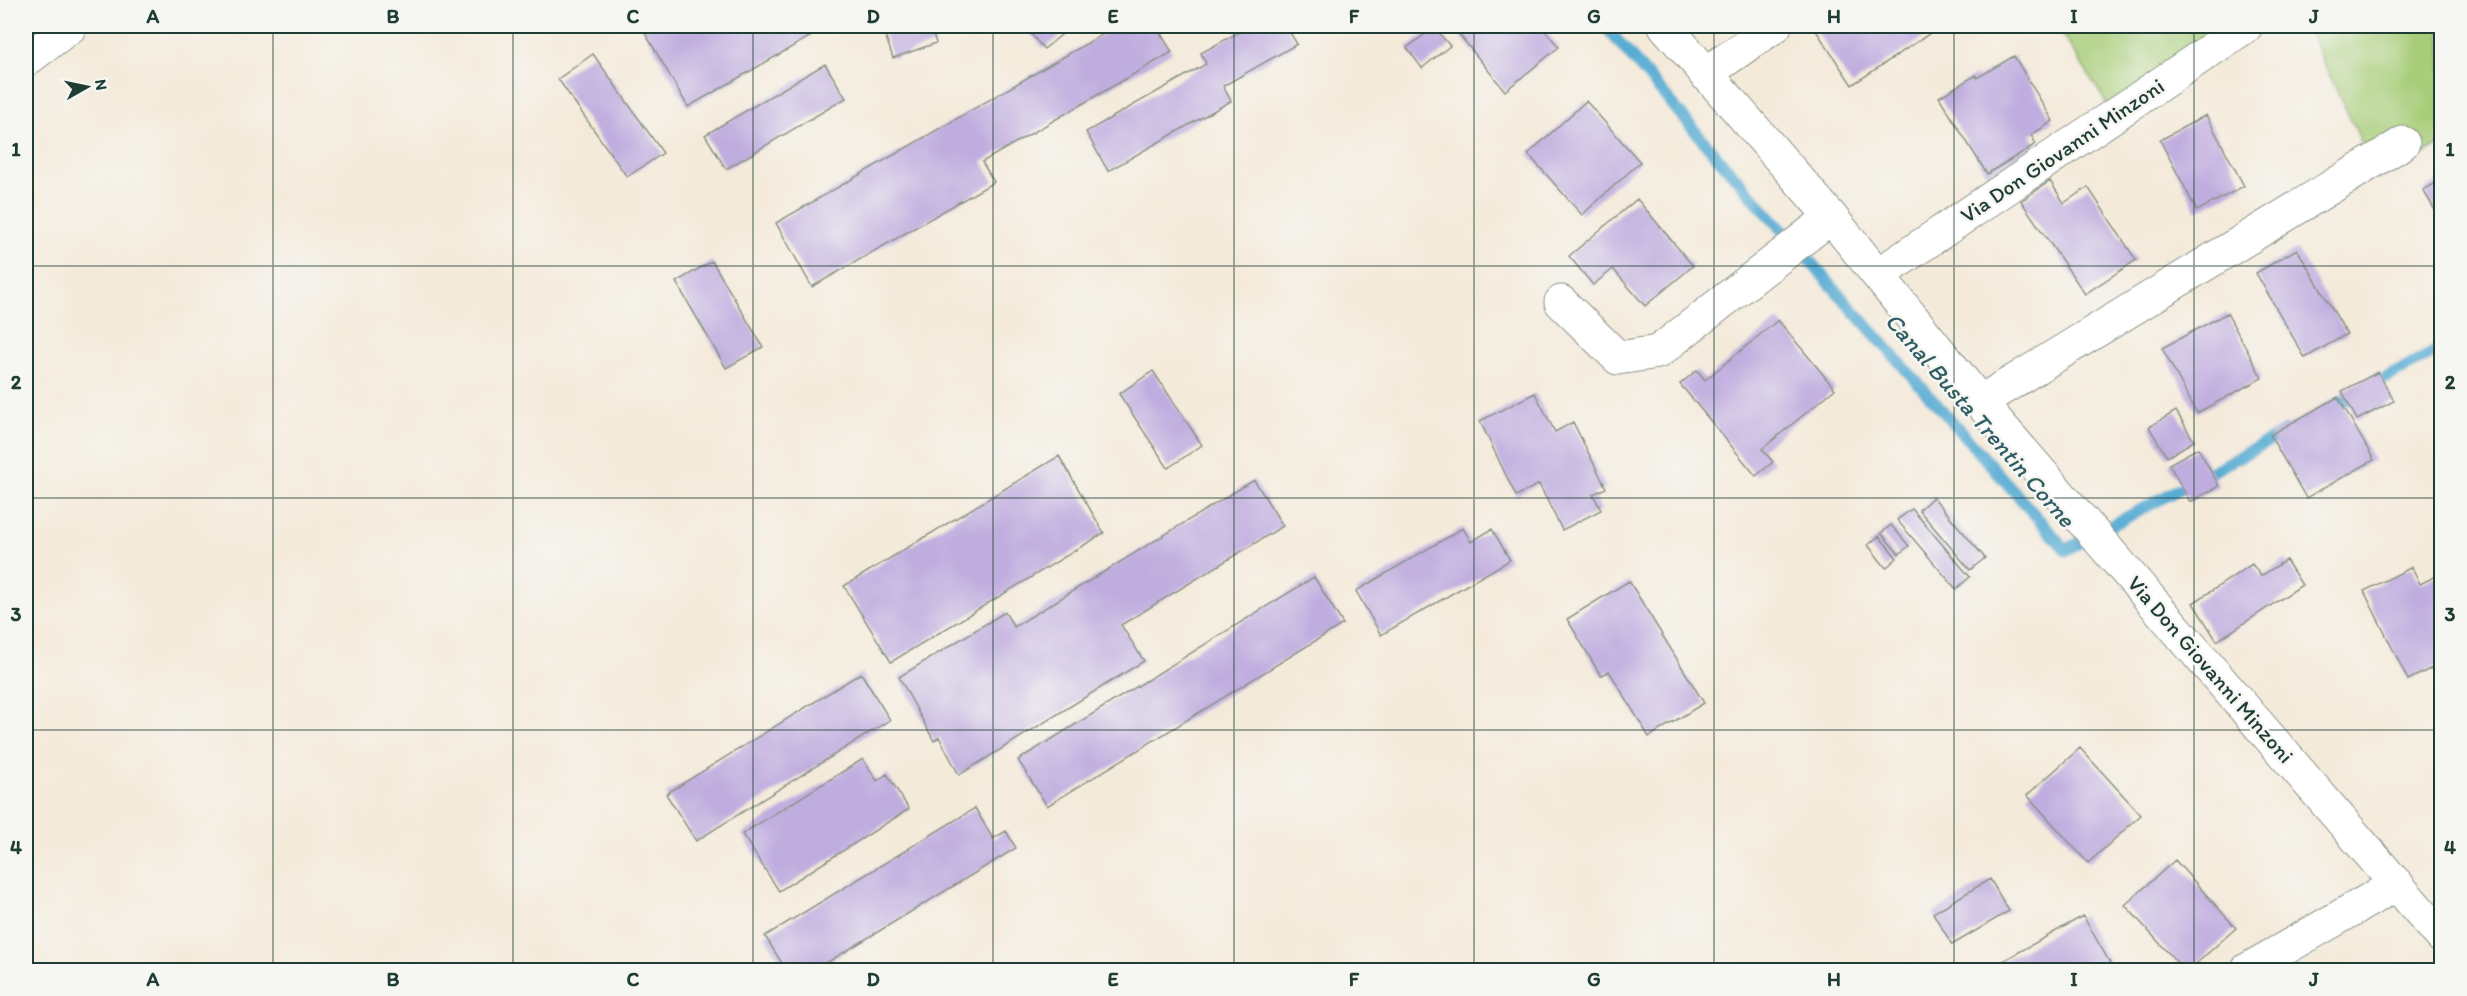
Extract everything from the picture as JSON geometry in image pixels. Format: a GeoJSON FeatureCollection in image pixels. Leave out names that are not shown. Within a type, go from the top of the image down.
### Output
{"type":"FeatureCollection","features":[{"type":"Feature","properties":{"kind":"street"},"geometry":{"type":"LineString","coordinates":[[26,60],[72,26]]}},
{"type":"Feature","properties":{"kind":"street","name":"Via Don Giovanni Minzoni"},"geometry":{"type":"LineString","coordinates":[[1665,26],[1831,217],[1980,402],[2442,937]]}},
{"type":"Feature","properties":{"kind":"street"},"geometry":{"type":"LineString","coordinates":[[1706,74],[1775,26]]}},
{"type":"Feature","properties":{"kind":"street","name":"Via Don Giovanni Minzoni"},"geometry":{"type":"LineString","coordinates":[[1878,274],[2246,26]]}},
{"type":"Feature","properties":{"kind":"street"},"geometry":{"type":"LineString","coordinates":[[1980,402],[2403,143]]}},
{"type":"Feature","properties":{"kind":"street"},"geometry":{"type":"LineString","coordinates":[[1561,302],[1618,358],[1658,352],[1831,217]]}},
{"type":"Feature","properties":{"kind":"street"},"geometry":{"type":"LineString","coordinates":[[2247,970],[2397,884]]}},
{"type":"Feature","properties":{"kind":"green space"},"geometry":{"type":"Polygon","coordinates":[[[2057,26],[2265,26],[2113,113],[2057,26]]]}},
{"type":"Feature","properties":{"kind":"green space"},"geometry":{"type":"Polygon","coordinates":[[[2306,26],[2441,26],[2441,144],[2379,179],[2306,26]]]}},
{"type":"Feature","properties":{"kind":"building"},"geometry":{"type":"Polygon","coordinates":[[[641,26],[806,26],[811,36],[688,107],[641,26]]]}},
{"type":"Feature","properties":{"kind":"building"},"geometry":{"type":"Polygon","coordinates":[[[882,26],[930,26],[936,43],[893,58],[882,26]]]}},
{"type":"Feature","properties":{"kind":"building"},"geometry":{"type":"Polygon","coordinates":[[[1024,26],[1072,26],[1044,49],[1024,26]]]}},
{"type":"Feature","properties":{"kind":"building"},"geometry":{"type":"Polygon","coordinates":[[[1117,26],[1156,26],[1172,52],[982,162],[994,182],[812,287],[776,223],[1117,26]]]}},
{"type":"Feature","properties":{"kind":"building"},"geometry":{"type":"Polygon","coordinates":[[[1250,26],[1286,26],[1297,44],[1223,86],[1231,101],[1108,171],[1086,132],[1206,64],[1201,53],[1250,26]]]}},
{"type":"Feature","properties":{"kind":"building"},"geometry":{"type":"Polygon","coordinates":[[[1467,26],[1541,26],[1559,47],[1505,91],[1458,33],[1467,26]]]}},
{"type":"Feature","properties":{"kind":"building"},"geometry":{"type":"Polygon","coordinates":[[[1813,26],[1941,26],[1852,85],[1813,26]]]}},
{"type":"Feature","properties":{"kind":"building"},"geometry":{"type":"Polygon","coordinates":[[[1434,27],[1450,46],[1422,68],[1407,48],[1434,27]]]}},
{"type":"Feature","properties":{"kind":"building"},"geometry":{"type":"Polygon","coordinates":[[[593,54],[663,153],[627,177],[558,79],[593,54]]]}},
{"type":"Feature","properties":{"kind":"building"},"geometry":{"type":"Polygon","coordinates":[[[2014,56],[2053,121],[2031,135],[2036,144],[1987,174],[1939,97],[2014,56]]]}},
{"type":"Feature","properties":{"kind":"building"},"geometry":{"type":"Polygon","coordinates":[[[825,64],[846,98],[726,169],[705,135],[825,64]]]}},
{"type":"Feature","properties":{"kind":"building"},"geometry":{"type":"Polygon","coordinates":[[[1586,101],[1640,162],[1582,215],[1528,154],[1586,101]]]}},
{"type":"Feature","properties":{"kind":"building"},"geometry":{"type":"Polygon","coordinates":[[[2206,115],[2244,186],[2197,211],[2160,140],[2206,115]]]}},
{"type":"Feature","properties":{"kind":"building"},"geometry":{"type":"Polygon","coordinates":[[[2442,180],[2442,222],[2423,190],[2442,180]]]}},
{"type":"Feature","properties":{"kind":"building"},"geometry":{"type":"Polygon","coordinates":[[[2050,181],[2064,203],[2088,187],[2136,260],[2085,294],[2021,201],[2050,181]]]}},
{"type":"Feature","properties":{"kind":"building"},"geometry":{"type":"Polygon","coordinates":[[[1637,199],[1693,266],[1645,306],[1613,269],[1593,285],[1569,256],[1637,199]]]}},
{"type":"Feature","properties":{"kind":"building"},"geometry":{"type":"Polygon","coordinates":[[[2297,249],[2347,334],[2305,358],[2256,273],[2297,249]]]}},
{"type":"Feature","properties":{"kind":"building"},"geometry":{"type":"Polygon","coordinates":[[[712,261],[763,347],[726,368],[676,282],[712,261]]]}},
{"type":"Feature","properties":{"kind":"building"},"geometry":{"type":"Polygon","coordinates":[[[2227,313],[2262,378],[2197,413],[2162,348],[2227,313]]]}},
{"type":"Feature","properties":{"kind":"building"},"geometry":{"type":"Polygon","coordinates":[[[1778,320],[1835,389],[1762,449],[1773,462],[1756,476],[1680,384],[1697,370],[1705,380],[1778,320]]]}},
{"type":"Feature","properties":{"kind":"building"},"geometry":{"type":"Polygon","coordinates":[[[1153,371],[1202,445],[1168,468],[1119,394],[1153,371]]]}},
{"type":"Feature","properties":{"kind":"building"},"geometry":{"type":"Polygon","coordinates":[[[2378,372],[2394,401],[2357,420],[2342,391],[2378,372]]]}},
{"type":"Feature","properties":{"kind":"building"},"geometry":{"type":"Polygon","coordinates":[[[1535,393],[1555,432],[1573,422],[1606,488],[1593,494],[1601,510],[1562,530],[1539,484],[1516,496],[1480,421],[1535,393]]]}},
{"type":"Feature","properties":{"kind":"building"},"geometry":{"type":"Polygon","coordinates":[[[2338,397],[2374,460],[2306,498],[2270,435],[2338,397]]]}},
{"type":"Feature","properties":{"kind":"building"},"geometry":{"type":"Polygon","coordinates":[[[2176,411],[2194,441],[2167,457],[2149,427],[2176,411]]]}},
{"type":"Feature","properties":{"kind":"building"},"geometry":{"type":"Polygon","coordinates":[[[2198,448],[2219,486],[2190,502],[2169,464],[2198,448]]]}},
{"type":"Feature","properties":{"kind":"building"},"geometry":{"type":"Polygon","coordinates":[[[1059,456],[1104,533],[891,662],[844,586],[1059,456]]]}},
{"type":"Feature","properties":{"kind":"building"},"geometry":{"type":"Polygon","coordinates":[[[1254,480],[1283,526],[1121,625],[1144,661],[959,775],[939,737],[934,741],[899,677],[1005,612],[1014,627],[1254,480]]]}},
{"type":"Feature","properties":{"kind":"building"},"geometry":{"type":"Polygon","coordinates":[[[1933,497],[1985,558],[1970,570],[1919,510],[1933,497]]]}},
{"type":"Feature","properties":{"kind":"building"},"geometry":{"type":"Polygon","coordinates":[[[1912,509],[1970,577],[1956,589],[1897,520],[1912,509]]]}},
{"type":"Feature","properties":{"kind":"building"},"geometry":{"type":"Polygon","coordinates":[[[1891,525],[1909,546],[1899,554],[1881,533],[1891,525]]]}},
{"type":"Feature","properties":{"kind":"building"},"geometry":{"type":"Polygon","coordinates":[[[1463,528],[1471,542],[1492,529],[1510,560],[1381,635],[1356,591],[1463,528]]]}},
{"type":"Feature","properties":{"kind":"building"},"geometry":{"type":"Polygon","coordinates":[[[1879,536],[1897,558],[1886,568],[1868,545],[1879,536]]]}},
{"type":"Feature","properties":{"kind":"building"},"geometry":{"type":"Polygon","coordinates":[[[2286,560],[2302,585],[2217,641],[2193,603],[2252,564],[2261,576],[2286,560]]]}},
{"type":"Feature","properties":{"kind":"building"},"geometry":{"type":"Polygon","coordinates":[[[2412,567],[2420,584],[2442,573],[2442,663],[2408,680],[2364,591],[2412,567]]]}},
{"type":"Feature","properties":{"kind":"building"},"geometry":{"type":"Polygon","coordinates":[[[1314,577],[1343,624],[1047,806],[1018,760],[1314,577]]]}},
{"type":"Feature","properties":{"kind":"building"},"geometry":{"type":"Polygon","coordinates":[[[1629,581],[1704,703],[1649,737],[1609,671],[1601,676],[1567,619],[1629,581]]]}},
{"type":"Feature","properties":{"kind":"building"},"geometry":{"type":"Polygon","coordinates":[[[861,673],[890,720],[696,841],[666,794],[861,673]]]}},
{"type":"Feature","properties":{"kind":"building"},"geometry":{"type":"Polygon","coordinates":[[[2080,748],[2141,815],[2088,863],[2027,795],[2080,748]]]}},
{"type":"Feature","properties":{"kind":"building"},"geometry":{"type":"Polygon","coordinates":[[[863,759],[877,781],[887,774],[909,809],[779,891],[742,834],[863,759]]]}},
{"type":"Feature","properties":{"kind":"building"},"geometry":{"type":"Polygon","coordinates":[[[975,808],[993,839],[1006,831],[1016,848],[815,970],[786,970],[765,936],[975,808]]]}},
{"type":"Feature","properties":{"kind":"building"},"geometry":{"type":"Polygon","coordinates":[[[2175,860],[2236,928],[2189,970],[2184,970],[2125,905],[2175,860]]]}},
{"type":"Feature","properties":{"kind":"building"},"geometry":{"type":"Polygon","coordinates":[[[1990,879],[2009,911],[1952,945],[1933,913],[1990,879]]]}},
{"type":"Feature","properties":{"kind":"building"},"geometry":{"type":"Polygon","coordinates":[[[2083,916],[2110,963],[2097,970],[1987,970],[2083,916]]]}},
{"type":"Feature","properties":{"kind":"waterway","name":"Canal Busta Trentin Corne"},"geometry":{"type":"LineString","coordinates":[[1605,26],[1713,152],[2066,550],[2287,431]]}},
{"type":"Feature","properties":{"kind":"waterway","name":"Canal Busta Trentin Corne"},"geometry":{"type":"LineString","coordinates":[[2326,410],[2442,348]]}}]}
